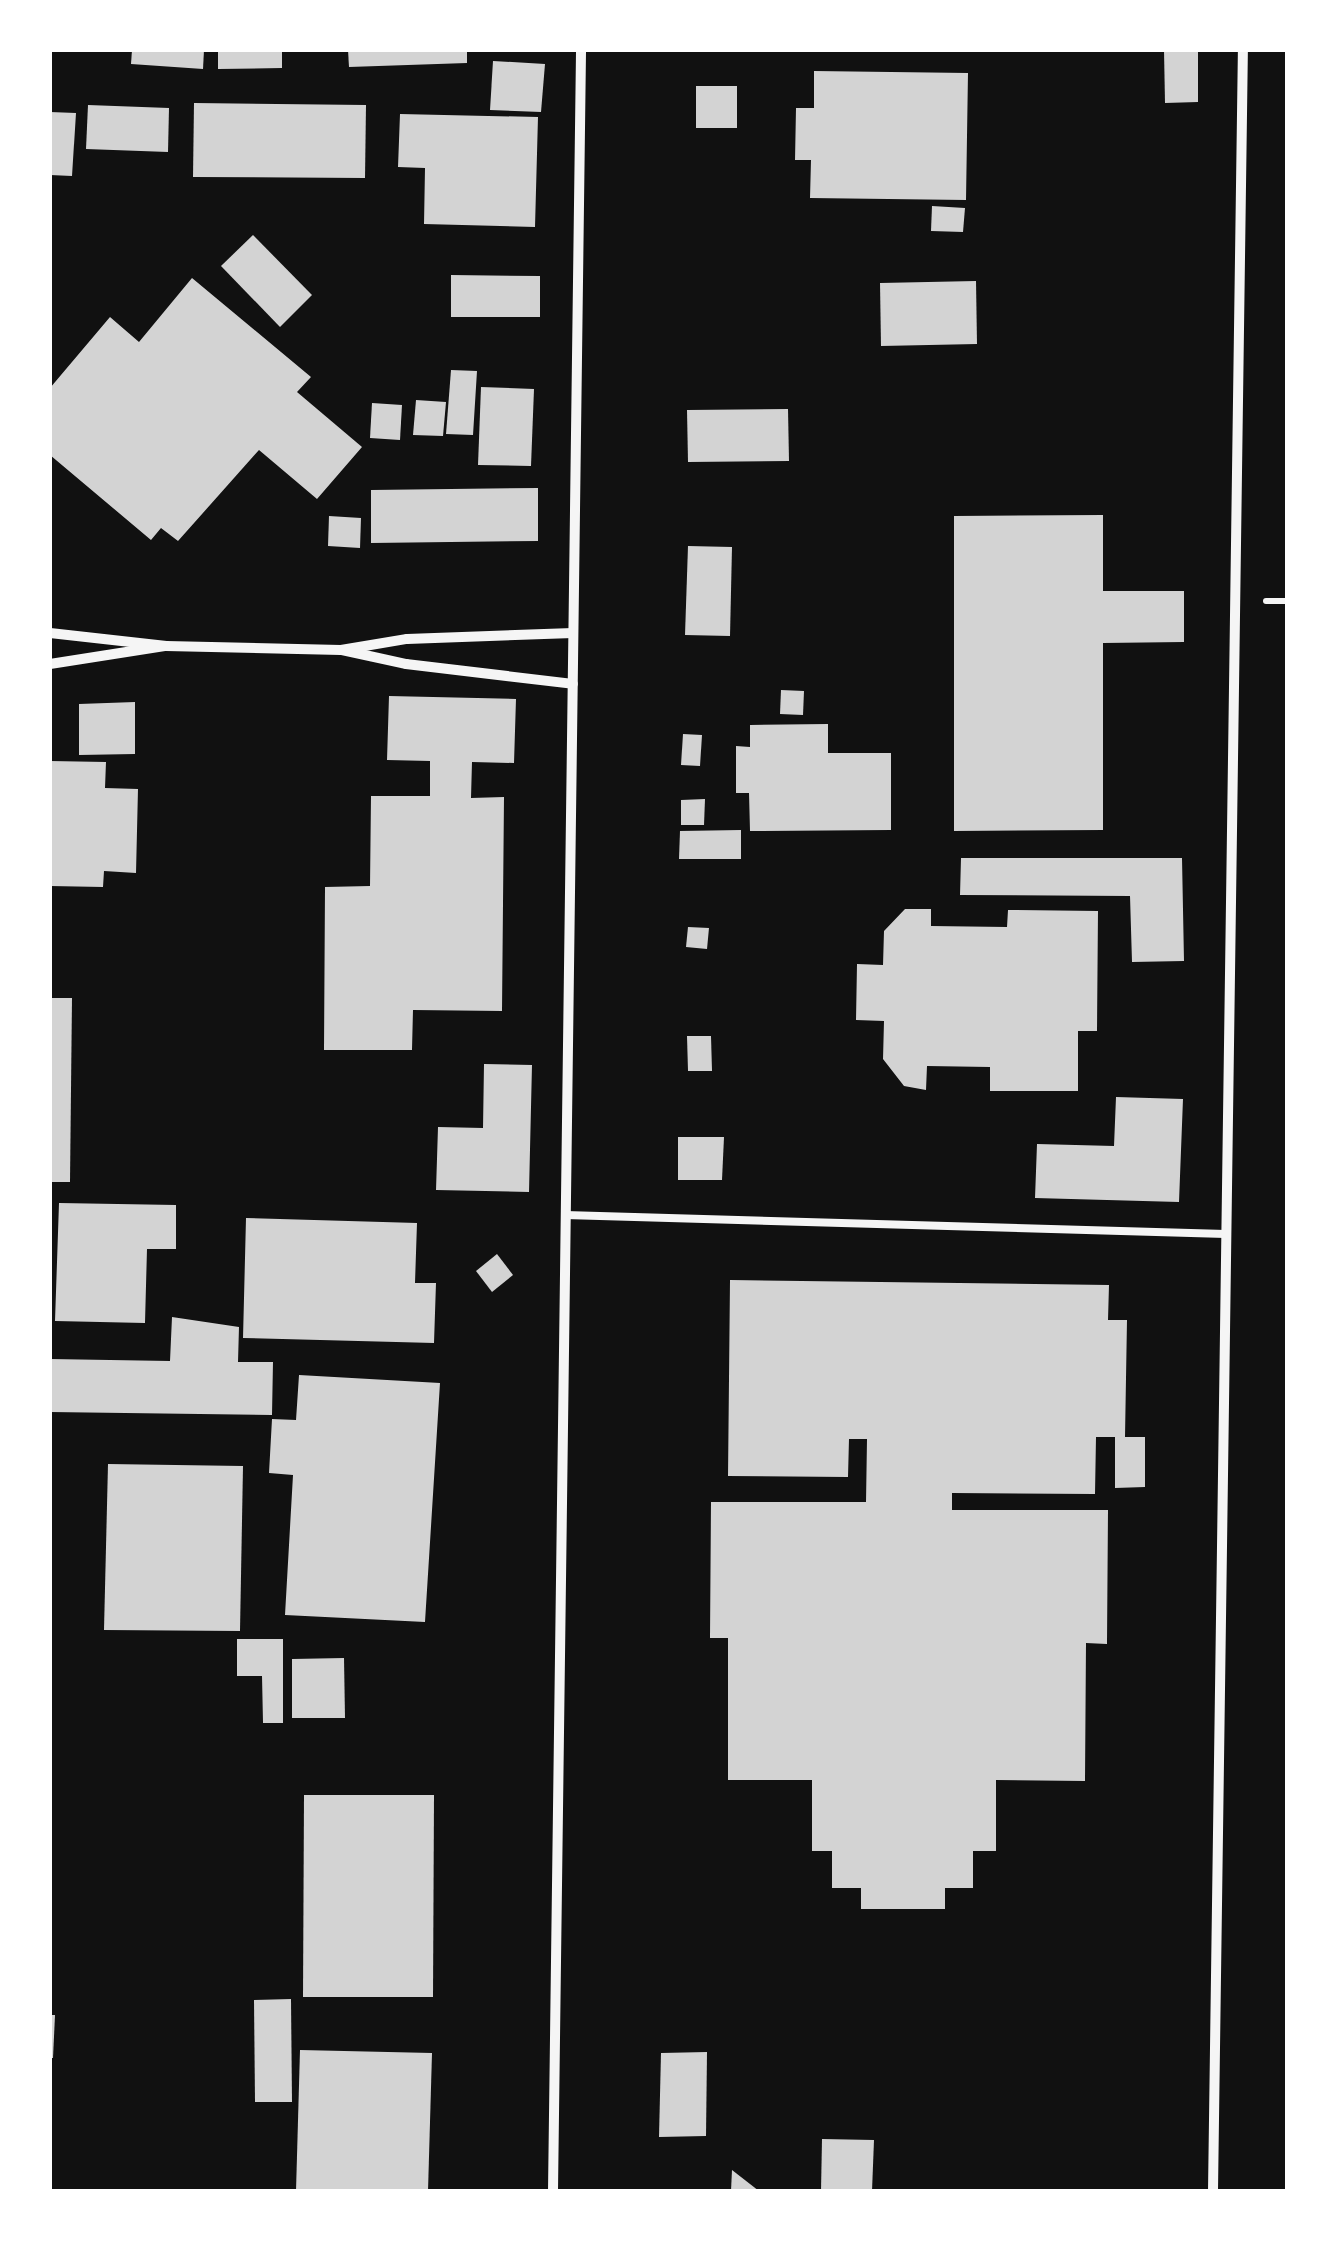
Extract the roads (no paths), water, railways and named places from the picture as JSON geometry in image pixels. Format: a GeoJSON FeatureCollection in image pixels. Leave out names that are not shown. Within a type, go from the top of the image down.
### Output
{"type":"FeatureCollection","features":[{"type":"Feature","properties":{"kind":"street"},"geometry":{"type":"LineString","coordinates":[[552,2191],[581,50]]}},
{"type":"Feature","properties":{"kind":"street"},"geometry":{"type":"LineString","coordinates":[[1214,2191],[1243,50]]}},
{"type":"Feature","properties":{"kind":"street"},"geometry":{"type":"LineString","coordinates":[[50,633],[166,646],[342,650],[407,639],[573,633]]}},
{"type":"Feature","properties":{"kind":"street"},"geometry":{"type":"LineString","coordinates":[[50,664],[166,646]]}},
{"type":"Feature","properties":{"kind":"street"},"geometry":{"type":"LineString","coordinates":[[342,650],[406,664],[572,684]]}},
{"type":"Feature","properties":{"kind":"lane"},"geometry":{"type":"LineString","coordinates":[[565,1215],[1226,1234]]}}]}
